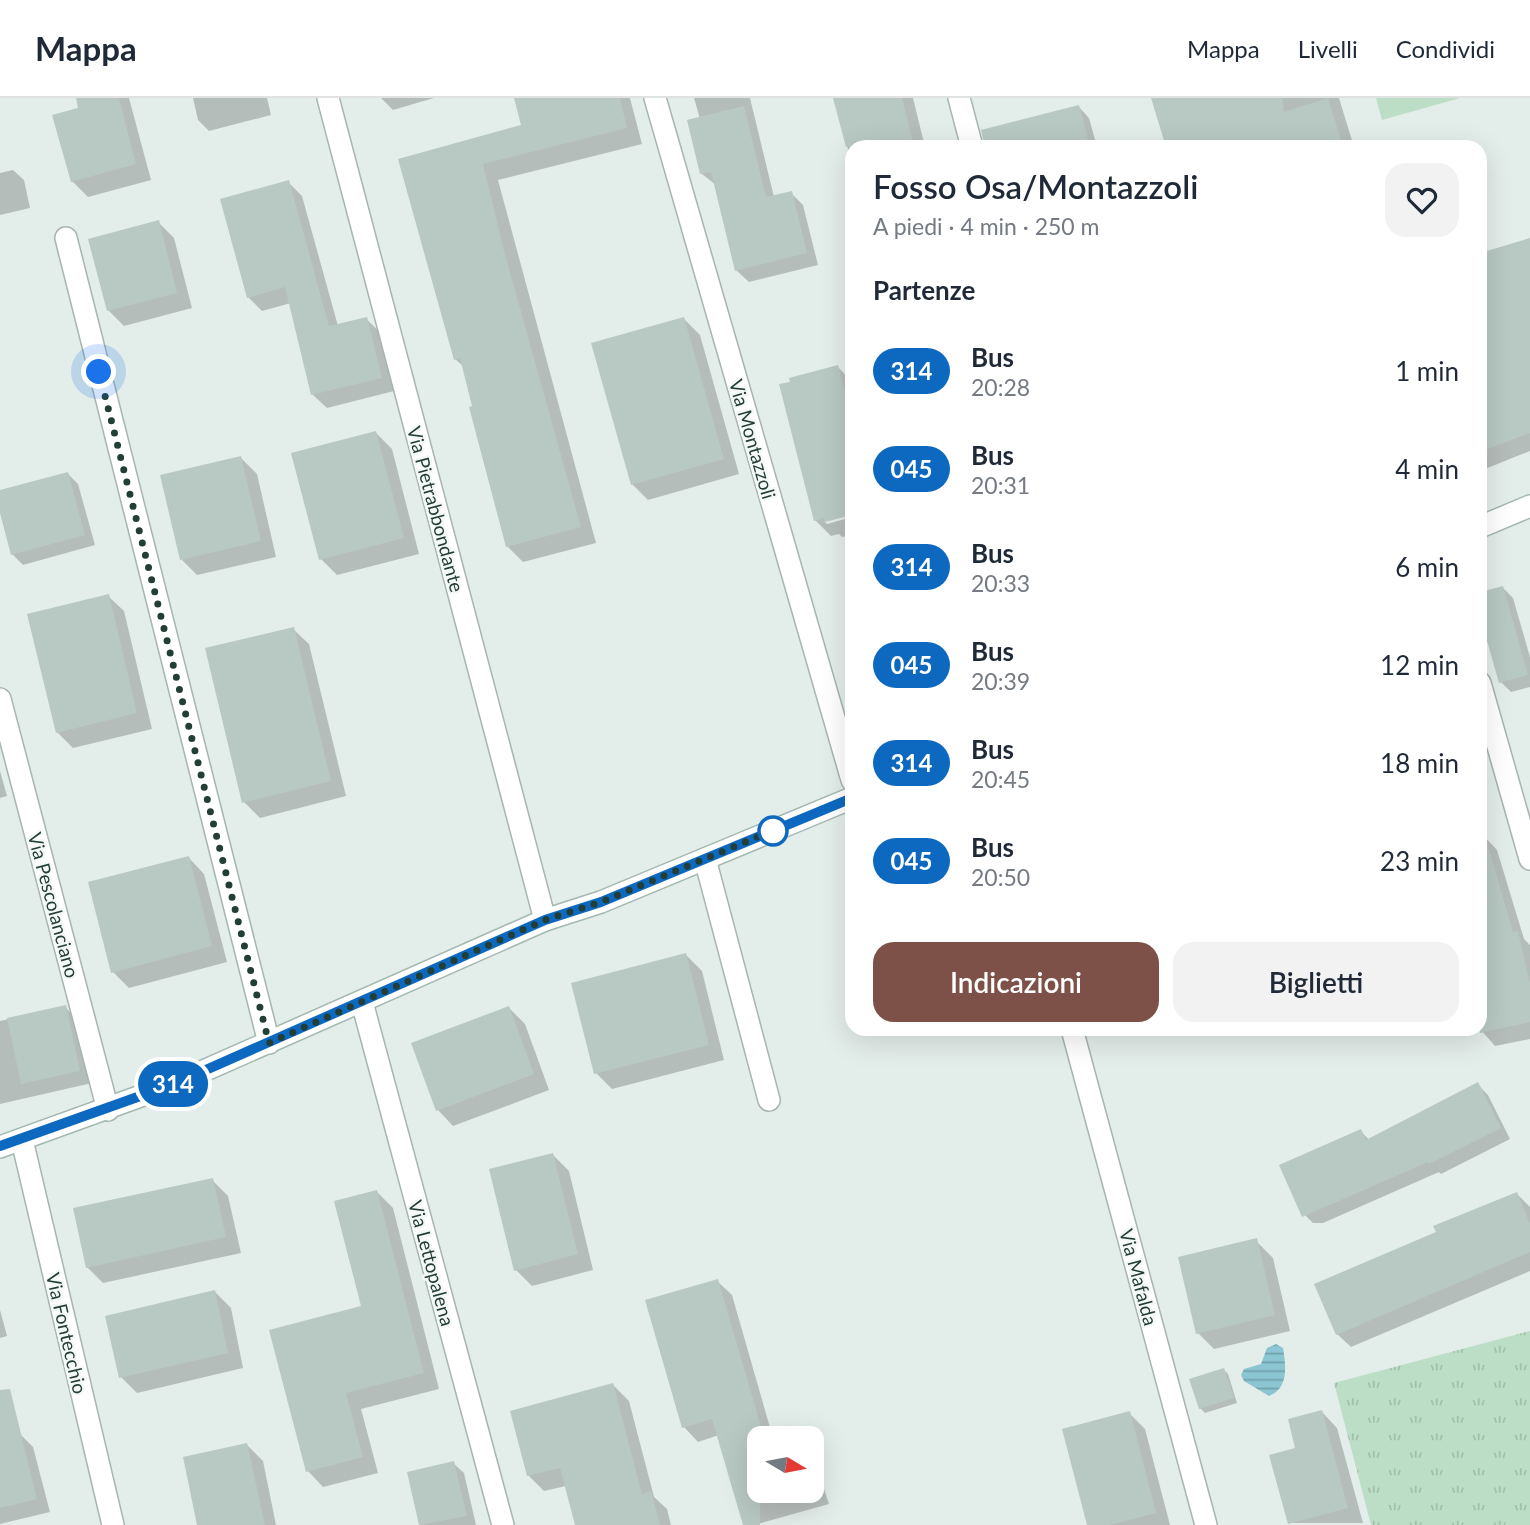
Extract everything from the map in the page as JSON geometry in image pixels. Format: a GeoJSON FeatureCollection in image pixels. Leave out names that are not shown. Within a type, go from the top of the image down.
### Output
{"type":"FeatureCollection","features":[{"type":"Feature","properties":{"kind":"street","name":"Via Pietrabbondante"},"geometry":{"type":"LineString","coordinates":[[328,98],[545,920]]}},
{"type":"Feature","properties":{"kind":"street","name":"Via Montazzoli"},"geometry":{"type":"LineString","coordinates":[[655,98],[845,756]]}},
{"type":"Feature","properties":{"kind":"street"},"geometry":{"type":"LineString","coordinates":[[959,98],[970,140]]}},
{"type":"Feature","properties":{"kind":"street"},"geometry":{"type":"LineString","coordinates":[[66,238],[269,1043]]}},
{"type":"Feature","properties":{"kind":"street"},"geometry":{"type":"LineString","coordinates":[[1487,524],[1530,506]]}},
{"type":"Feature","properties":{"kind":"street","name":"Via Pescolanciano"},"geometry":{"type":"LineString","coordinates":[[0,699],[108,1110]]}},
{"type":"Feature","properties":{"kind":"street"},"geometry":{"type":"LineString","coordinates":[[1487,708],[1530,859]]}},
{"type":"Feature","properties":{"kind":"street"},"geometry":{"type":"LineString","coordinates":[[0,1147],[108,1110],[269,1043],[545,920],[601,902],[845,800]]}},
{"type":"Feature","properties":{"kind":"street"},"geometry":{"type":"LineString","coordinates":[[705,859],[769,1100]]}},
{"type":"Feature","properties":{"kind":"street","name":"Via Lettopalena"},"geometry":{"type":"LineString","coordinates":[[362,1002],[503,1525]]}},
{"type":"Feature","properties":{"kind":"street","name":"Via Mafalda"},"geometry":{"type":"LineString","coordinates":[[1074,1036],[1206,1525]]}},
{"type":"Feature","properties":{"kind":"street","name":"Via Fontecchio"},"geometry":{"type":"LineString","coordinates":[[22,1140],[113,1525]]}},
{"type":"Feature","properties":{"kind":"green space"},"geometry":{"type":"Polygon","coordinates":[[[1376,98],[1460,98],[1382,120],[1376,98]]]}},
{"type":"Feature","properties":{"kind":"green space"},"geometry":{"type":"Polygon","coordinates":[[[1530,1331],[1530,1525],[1371,1525],[1334,1383],[1530,1331]]]}},
{"type":"Feature","properties":{"kind":"water"},"geometry":{"type":"Polygon","coordinates":[[[1276,1344],[1283,1348],[1285,1376],[1280,1388],[1269,1396],[1244,1381],[1241,1375],[1244,1369],[1261,1364],[1267,1348],[1276,1344]]]}},
{"type":"Feature","properties":{"kind":"building"},"geometry":{"type":"Polygon","coordinates":[[[76,98],[119,98],[136,164],[71,182],[52,115],[78,108],[76,98]]]}},
{"type":"Feature","properties":{"kind":"building"},"geometry":{"type":"Polygon","coordinates":[[[514,98],[620,98],[627,128],[483,164],[504,251],[581,527],[506,547],[469,407],[472,406],[460,358],[454,360],[398,159],[521,125],[514,98]]]}},
{"type":"Feature","properties":{"kind":"building"},"geometry":{"type":"Polygon","coordinates":[[[833,98],[902,98],[912,140],[845,140],[845,143],[833,98]]]}},
{"type":"Feature","properties":{"kind":"building"},"geometry":{"type":"Polygon","coordinates":[[[1151,98],[1282,98],[1284,112],[1328,98],[1341,140],[1164,140],[1151,98]]]}},
{"type":"Feature","properties":{"kind":"building"},"geometry":{"type":"Polygon","coordinates":[[[1079,105],[1088,140],[983,140],[981,130],[1079,105]]]}},
{"type":"Feature","properties":{"kind":"building"},"geometry":{"type":"Polygon","coordinates":[[[744,106],[766,197],[792,191],[807,253],[735,271],[711,172],[700,174],[687,120],[744,106]]]}},
{"type":"Feature","properties":{"kind":"building"},"geometry":{"type":"Polygon","coordinates":[[[289,180],[329,326],[367,317],[382,378],[311,395],[285,287],[247,298],[220,199],[289,180]]]}},
{"type":"Feature","properties":{"kind":"building"},"geometry":{"type":"Polygon","coordinates":[[[159,220],[177,293],[107,311],[88,239],[159,220]]]}},
{"type":"Feature","properties":{"kind":"building"},"geometry":{"type":"Polygon","coordinates":[[[1530,238],[1530,433],[1487,449],[1487,251],[1530,238]]]}},
{"type":"Feature","properties":{"kind":"building"},"geometry":{"type":"Polygon","coordinates":[[[684,317],[724,459],[631,485],[591,343],[684,317]]]}},
{"type":"Feature","properties":{"kind":"building"},"geometry":{"type":"Polygon","coordinates":[[[838,365],[845,392],[845,517],[825,522],[824,518],[814,521],[779,384],[790,382],[789,378],[838,365]]]}},
{"type":"Feature","properties":{"kind":"building"},"geometry":{"type":"Polygon","coordinates":[[[376,431],[404,538],[319,560],[291,453],[376,431]]]}},
{"type":"Feature","properties":{"kind":"building"},"geometry":{"type":"Polygon","coordinates":[[[241,456],[261,541],[180,560],[160,475],[241,456]]]}},
{"type":"Feature","properties":{"kind":"building"},"geometry":{"type":"Polygon","coordinates":[[[68,472],[85,535],[11,555],[0,513],[0,490],[68,472]]]}},
{"type":"Feature","properties":{"kind":"building"},"geometry":{"type":"Polygon","coordinates":[[[1503,586],[1528,675],[1499,683],[1487,641],[1487,590],[1503,586]]]}},
{"type":"Feature","properties":{"kind":"building"},"geometry":{"type":"Polygon","coordinates":[[[109,594],[137,713],[56,733],[27,614],[109,594]]]}},
{"type":"Feature","properties":{"kind":"building"},"geometry":{"type":"Polygon","coordinates":[[[294,627],[331,781],[242,803],[205,648],[294,627]]]}},
{"type":"Feature","properties":{"kind":"building"},"geometry":{"type":"Polygon","coordinates":[[[1487,846],[1513,932],[1518,931],[1530,983],[1530,1022],[1487,1031],[1487,846]]]}},
{"type":"Feature","properties":{"kind":"building"},"geometry":{"type":"Polygon","coordinates":[[[189,856],[212,946],[111,973],[88,882],[189,856]]]}},
{"type":"Feature","properties":{"kind":"building"},"geometry":{"type":"Polygon","coordinates":[[[686,953],[709,1045],[594,1074],[571,983],[686,953]]]}},
{"type":"Feature","properties":{"kind":"building"},"geometry":{"type":"Polygon","coordinates":[[[66,1005],[80,1071],[21,1084],[7,1018],[66,1005]]]}},
{"type":"Feature","properties":{"kind":"building"},"geometry":{"type":"Polygon","coordinates":[[[509,1006],[534,1074],[436,1111],[411,1043],[509,1006]]]}},
{"type":"Feature","properties":{"kind":"building"},"geometry":{"type":"Polygon","coordinates":[[[1478,1082],[1501,1128],[1429,1164],[1428,1162],[1302,1217],[1279,1165],[1361,1129],[1366,1140],[1478,1082]]]}},
{"type":"Feature","properties":{"kind":"building"},"geometry":{"type":"Polygon","coordinates":[[[553,1153],[578,1254],[514,1271],[489,1169],[553,1153]]]}},
{"type":"Feature","properties":{"kind":"building"},"geometry":{"type":"Polygon","coordinates":[[[213,1178],[226,1237],[86,1268],[73,1208],[213,1178]]]}},
{"type":"Feature","properties":{"kind":"building"},"geometry":{"type":"Polygon","coordinates":[[[377,1190],[424,1373],[346,1393],[363,1457],[306,1472],[269,1330],[361,1306],[334,1201],[377,1190]]]}},
{"type":"Feature","properties":{"kind":"building"},"geometry":{"type":"Polygon","coordinates":[[[1517,1192],[1530,1224],[1530,1252],[1336,1335],[1314,1284],[1436,1232],[1433,1226],[1517,1192]]]}},
{"type":"Feature","properties":{"kind":"building"},"geometry":{"type":"Polygon","coordinates":[[[1257,1238],[1275,1315],[1196,1334],[1178,1257],[1257,1238]]]}},
{"type":"Feature","properties":{"kind":"building"},"geometry":{"type":"Polygon","coordinates":[[[718,1279],[760,1423],[760,1426],[747,1426],[747,1503],[760,1503],[760,1525],[743,1525],[712,1419],[682,1428],[645,1300],[718,1279]]]}},
{"type":"Feature","properties":{"kind":"building"},"geometry":{"type":"Polygon","coordinates":[[[215,1290],[228,1353],[119,1378],[105,1316],[215,1290]]]}},
{"type":"Feature","properties":{"kind":"building"},"geometry":{"type":"Polygon","coordinates":[[[1224,1368],[1234,1398],[1199,1409],[1189,1379],[1224,1368]]]}},
{"type":"Feature","properties":{"kind":"building"},"geometry":{"type":"Polygon","coordinates":[[[613,1383],[642,1494],[651,1491],[660,1525],[575,1525],[560,1468],[527,1476],[510,1411],[613,1383]]]}},
{"type":"Feature","properties":{"kind":"building"},"geometry":{"type":"Polygon","coordinates":[[[10,1389],[37,1499],[0,1508],[0,1390],[10,1389]]]}},
{"type":"Feature","properties":{"kind":"building"},"geometry":{"type":"Polygon","coordinates":[[[1322,1410],[1348,1508],[1288,1524],[1269,1455],[1295,1448],[1288,1419],[1322,1410]]]}},
{"type":"Feature","properties":{"kind":"building"},"geometry":{"type":"Polygon","coordinates":[[[1130,1411],[1156,1513],[1110,1525],[1087,1525],[1062,1429],[1130,1411]]]}},
{"type":"Feature","properties":{"kind":"building"},"geometry":{"type":"Polygon","coordinates":[[[247,1443],[265,1525],[197,1525],[183,1457],[247,1443]]]}},
{"type":"Feature","properties":{"kind":"building"},"geometry":{"type":"Polygon","coordinates":[[[454,1461],[467,1516],[419,1525],[407,1472],[454,1461]]]}},
{"type":"Feature","properties":{"kind":"bus line","name":"314"},"geometry":{"type":"LineString","coordinates":[[0,1146],[50,1131],[174,1084],[545,920],[601,902],[845,801]]}},
{"type":"Feature","properties":{"kind":"route"},"geometry":{"type":"LineString","coordinates":[[99,372],[269,1043],[545,920],[601,902],[779,828],[773,831]]}}]}
